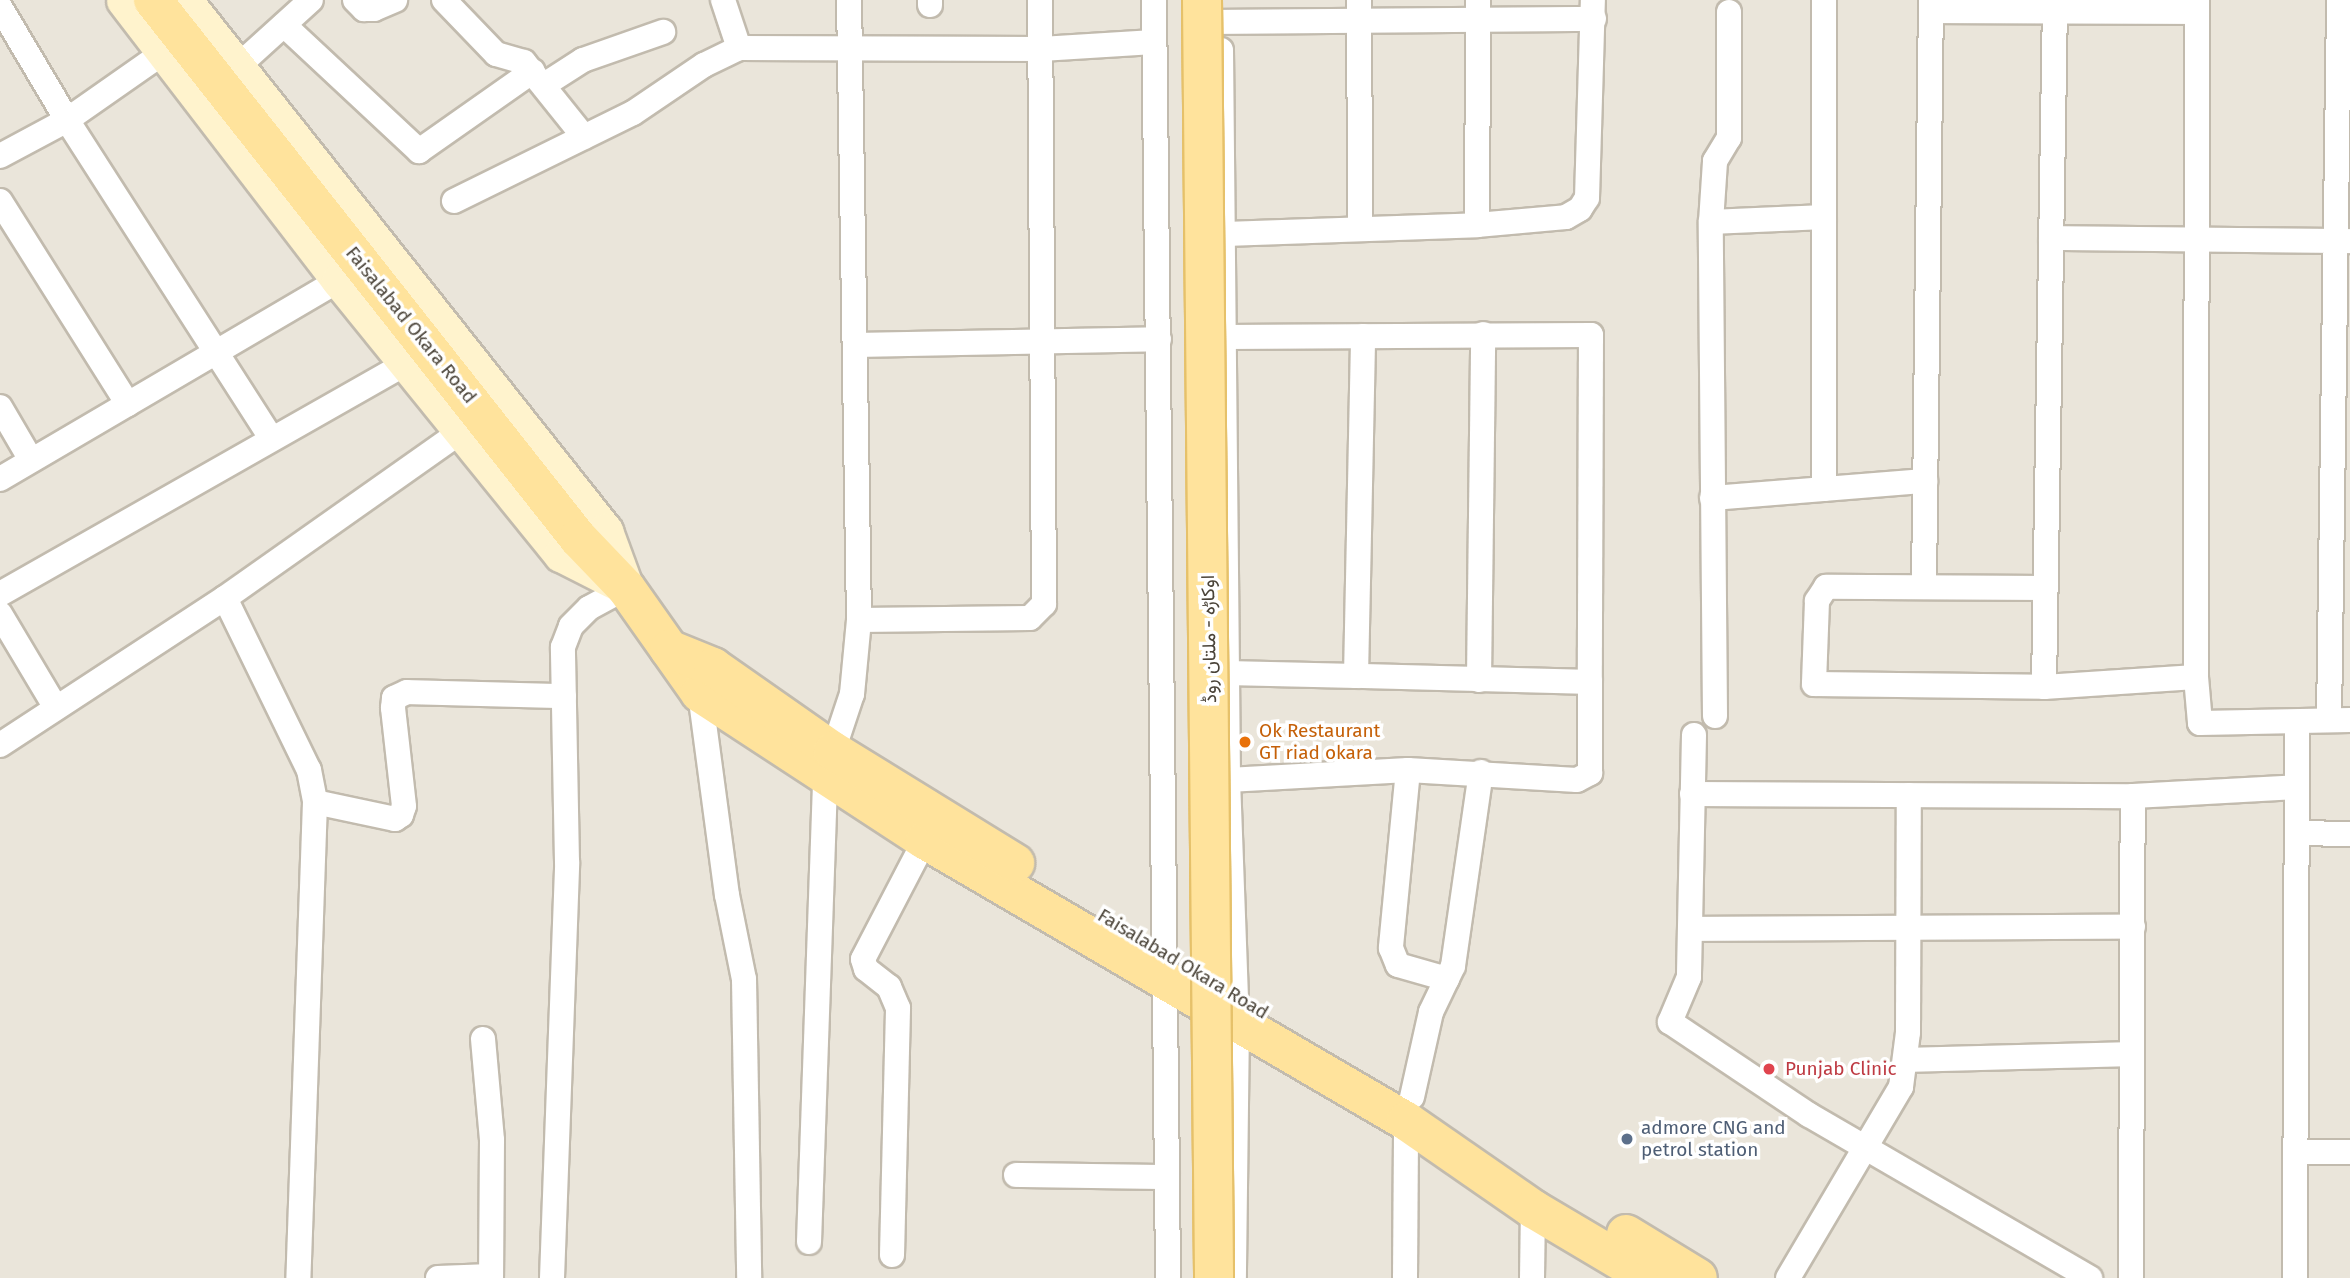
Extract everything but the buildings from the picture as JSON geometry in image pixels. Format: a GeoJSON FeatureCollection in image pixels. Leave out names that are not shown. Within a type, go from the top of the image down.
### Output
{"type":"FeatureCollection","features":[{"type":"Feature","properties":{"kind":"main road"},"geometry":{"type":"LineString","coordinates":[[124,0],[339,280],[561,554],[626,587]]}},
{"type":"Feature","properties":{"kind":"main road","name":"Faisalabad Okara Road"},"geometry":{"type":"LineString","coordinates":[[153,0],[578,538],[626,587],[700,693],[829,763],[1161,967]]}},
{"type":"Feature","properties":{"kind":"main road"},"geometry":{"type":"LineString","coordinates":[[184,0],[605,530],[626,587]]}},
{"type":"Feature","properties":{"kind":"main road","name":"اوکاڑہ - ملتان روڈ"},"geometry":{"type":"LineString","coordinates":[[1178,0],[1190,1278]]}},
{"type":"Feature","properties":{"kind":"main road","name":"اوکاڑہ - ملتان روڈ"},"geometry":{"type":"LineString","coordinates":[[1214,7],[1214,1278]]}},
{"type":"Feature","properties":{"kind":"main road","name":"Faisalabad Okara Road"},"geometry":{"type":"LineString","coordinates":[[669,649],[713,667],[925,840],[1237,1010],[1545,1185],[1698,1278]]}},
{"type":"Feature","properties":{"kind":"main road","name":"Faisalabad Okara Road"},"geometry":{"type":"LineString","coordinates":[[1409,1109],[1533,1209],[1649,1278]]}},
{"type":"Feature","properties":{"kind":"street"},"geometry":{"type":"LineString","coordinates":[[236,68],[286,15],[310,0]]}},
{"type":"Feature","properties":{"kind":"street"},"geometry":{"type":"LineString","coordinates":[[355,0],[364,9],[374,9],[396,0]]}},
{"type":"Feature","properties":{"kind":"street"},"geometry":{"type":"LineString","coordinates":[[444,0],[496,54],[524,62],[584,136]]}},
{"type":"Feature","properties":{"kind":"street"},"geometry":{"type":"LineString","coordinates":[[723,0],[739,48]]}},
{"type":"Feature","properties":{"kind":"street"},"geometry":{"type":"LineString","coordinates":[[809,1242],[829,763],[852,694],[859,620],[849,0]]}},
{"type":"Feature","properties":{"kind":"street"},"geometry":{"type":"LineString","coordinates":[[859,620],[1030,618],[1040,613],[1044,604],[1040,0]]}},
{"type":"Feature","properties":{"kind":"street"},"geometry":{"type":"LineString","coordinates":[[1154,0],[1159,339],[1161,967],[1168,1278]]}},
{"type":"Feature","properties":{"kind":"street"},"geometry":{"type":"LineString","coordinates":[[1824,0],[1824,489]]}},
{"type":"Feature","properties":{"kind":"street"},"geometry":{"type":"LineString","coordinates":[[1924,587],[1931,6],[2197,6],[2196,677],[2200,723],[2339,720],[2343,241],[2339,0]]}},
{"type":"Feature","properties":{"kind":"street"},"geometry":{"type":"LineString","coordinates":[[0,6],[67,120],[219,351],[272,439]]}},
{"type":"Feature","properties":{"kind":"street"},"geometry":{"type":"LineString","coordinates":[[2044,687],[2055,6]]}},
{"type":"Feature","properties":{"kind":"street"},"geometry":{"type":"LineString","coordinates":[[1225,234],[1477,225],[1566,217],[1580,209],[1587,198],[1594,10],[1359,11],[1214,7],[1225,234],[1228,780],[1237,1010],[1234,1278]]}},
{"type":"Feature","properties":{"kind":"street"},"geometry":{"type":"LineString","coordinates":[[1477,225],[1478,10]]}},
{"type":"Feature","properties":{"kind":"street"},"geometry":{"type":"LineString","coordinates":[[1359,11],[1360,228]]}},
{"type":"Feature","properties":{"kind":"street"},"geometry":{"type":"LineString","coordinates":[[1715,716],[1711,222],[1715,161],[1729,138],[1729,12]]}},
{"type":"Feature","properties":{"kind":"street"},"geometry":{"type":"LineString","coordinates":[[286,15],[419,151],[538,78],[663,32]]}},
{"type":"Feature","properties":{"kind":"street"},"geometry":{"type":"LineString","coordinates":[[454,201],[633,113],[704,65],[739,48],[850,51],[1041,49],[1154,42]]}},
{"type":"Feature","properties":{"kind":"street"},"geometry":{"type":"LineString","coordinates":[[0,156],[67,120],[164,52]]}},
{"type":"Feature","properties":{"kind":"street"},"geometry":{"type":"LineString","coordinates":[[0,201],[128,404]]}},
{"type":"Feature","properties":{"kind":"street"},"geometry":{"type":"LineString","coordinates":[[1711,222],[1824,217]]}},
{"type":"Feature","properties":{"kind":"street"},"geometry":{"type":"LineString","coordinates":[[2052,239],[2343,241]]}},
{"type":"Feature","properties":{"kind":"street"},"geometry":{"type":"LineString","coordinates":[[0,479],[339,280]]}},
{"type":"Feature","properties":{"kind":"street"},"geometry":{"type":"LineString","coordinates":[[1226,337],[1586,332],[1594,340],[1590,773],[1585,780],[1481,772],[1408,770],[1228,780]]}},
{"type":"Feature","properties":{"kind":"street"},"geometry":{"type":"LineString","coordinates":[[1479,680],[1483,334]]}},
{"type":"Feature","properties":{"kind":"street"},"geometry":{"type":"LineString","coordinates":[[1356,676],[1363,336]]}},
{"type":"Feature","properties":{"kind":"street"},"geometry":{"type":"LineString","coordinates":[[855,345],[1159,339]]}},
{"type":"Feature","properties":{"kind":"street"},"geometry":{"type":"LineString","coordinates":[[0,594],[406,363]]}},
{"type":"Feature","properties":{"kind":"street"},"geometry":{"type":"LineString","coordinates":[[0,407],[31,460]]}},
{"type":"Feature","properties":{"kind":"street"},"geometry":{"type":"LineString","coordinates":[[0,745],[225,598],[462,431]]}},
{"type":"Feature","properties":{"kind":"street"},"geometry":{"type":"LineString","coordinates":[[1712,498],[1925,481]]}},
{"type":"Feature","properties":{"kind":"street"},"geometry":{"type":"LineString","coordinates":[[552,1278],[567,862],[563,647],[571,626],[589,608],[626,587]]}},
{"type":"Feature","properties":{"kind":"street"},"geometry":{"type":"LineString","coordinates":[[2046,588],[1826,587],[1820,592],[1814,684],[2044,687],[2196,677]]}},
{"type":"Feature","properties":{"kind":"street"},"geometry":{"type":"LineString","coordinates":[[225,598],[309,770],[315,802],[298,1278]]}},
{"type":"Feature","properties":{"kind":"street"},"geometry":{"type":"LineString","coordinates":[[0,614],[56,708]]}},
{"type":"Feature","properties":{"kind":"street"},"geometry":{"type":"LineString","coordinates":[[1228,673],[1590,682]]}},
{"type":"Feature","properties":{"kind":"street"},"geometry":{"type":"LineString","coordinates":[[315,802],[395,819],[401,815],[404,806],[393,708],[394,698],[407,692],[564,696]]}},
{"type":"Feature","properties":{"kind":"street"},"geometry":{"type":"LineString","coordinates":[[700,693],[727,895],[744,979],[749,1278]]}},
{"type":"Feature","properties":{"kind":"street"},"geometry":{"type":"LineString","coordinates":[[2295,1278],[2297,723]]}},
{"type":"Feature","properties":{"kind":"street"},"geometry":{"type":"LineString","coordinates":[[1693,736],[1689,977],[1670,1022],[1676,1030],[1866,1148],[2090,1278]]}},
{"type":"Feature","properties":{"kind":"street"},"geometry":{"type":"LineString","coordinates":[[1408,770],[1391,948],[1398,965],[1447,979]]}},
{"type":"Feature","properties":{"kind":"street"},"geometry":{"type":"LineString","coordinates":[[1405,1278],[1409,1109],[1431,1012],[1453,966],[1481,772]]}},
{"type":"Feature","properties":{"kind":"street"},"geometry":{"type":"LineString","coordinates":[[1692,794],[2133,796],[2297,787]]}},
{"type":"Feature","properties":{"kind":"street"},"geometry":{"type":"LineString","coordinates":[[1788,1278],[1901,1087],[1906,1060],[1909,795]]}},
{"type":"Feature","properties":{"kind":"street"},"geometry":{"type":"LineString","coordinates":[[2131,1278],[2133,796]]}},
{"type":"Feature","properties":{"kind":"street"},"geometry":{"type":"LineString","coordinates":[[2297,833],[2350,834]]}},
{"type":"Feature","properties":{"kind":"street"},"geometry":{"type":"LineString","coordinates":[[892,1255],[898,1008],[889,987],[866,969],[863,959],[925,840]]}},
{"type":"Feature","properties":{"kind":"street"},"geometry":{"type":"LineString","coordinates":[[1690,929],[2133,927]]}},
{"type":"Feature","properties":{"kind":"street"},"geometry":{"type":"LineString","coordinates":[[438,1278],[491,1277],[492,1140],[483,1039]]}},
{"type":"Feature","properties":{"kind":"street"},"geometry":{"type":"LineString","coordinates":[[1906,1060],[2132,1054]]}},
{"type":"Feature","properties":{"kind":"street"},"geometry":{"type":"LineString","coordinates":[[2296,1152],[2350,1152]]}},
{"type":"Feature","properties":{"kind":"street"},"geometry":{"type":"LineString","coordinates":[[1016,1175],[1167,1177]]}},
{"type":"Feature","properties":{"kind":"street"},"geometry":{"type":"LineString","coordinates":[[1532,1278],[1533,1209]]}},
{"type":"Feature","properties":{"kind":"shaded area"},"geometry":{"type":"Polygon","coordinates":[[[0,0],[2350,0],[2350,1278],[0,1278],[0,0]]]}},
{"type":"Feature","properties":{"kind":"place","name":"Ok Restaurant GT riad okara"},"geometry":{"type":"Point","coordinates":[1245,742]}},
{"type":"Feature","properties":{"kind":"place","name":"Punjab Clinic"},"geometry":{"type":"Point","coordinates":[1769,1069]}},
{"type":"Feature","properties":{"kind":"place","name":"admore CNG and petrol station"},"geometry":{"type":"Point","coordinates":[1627,1139]}}]}
